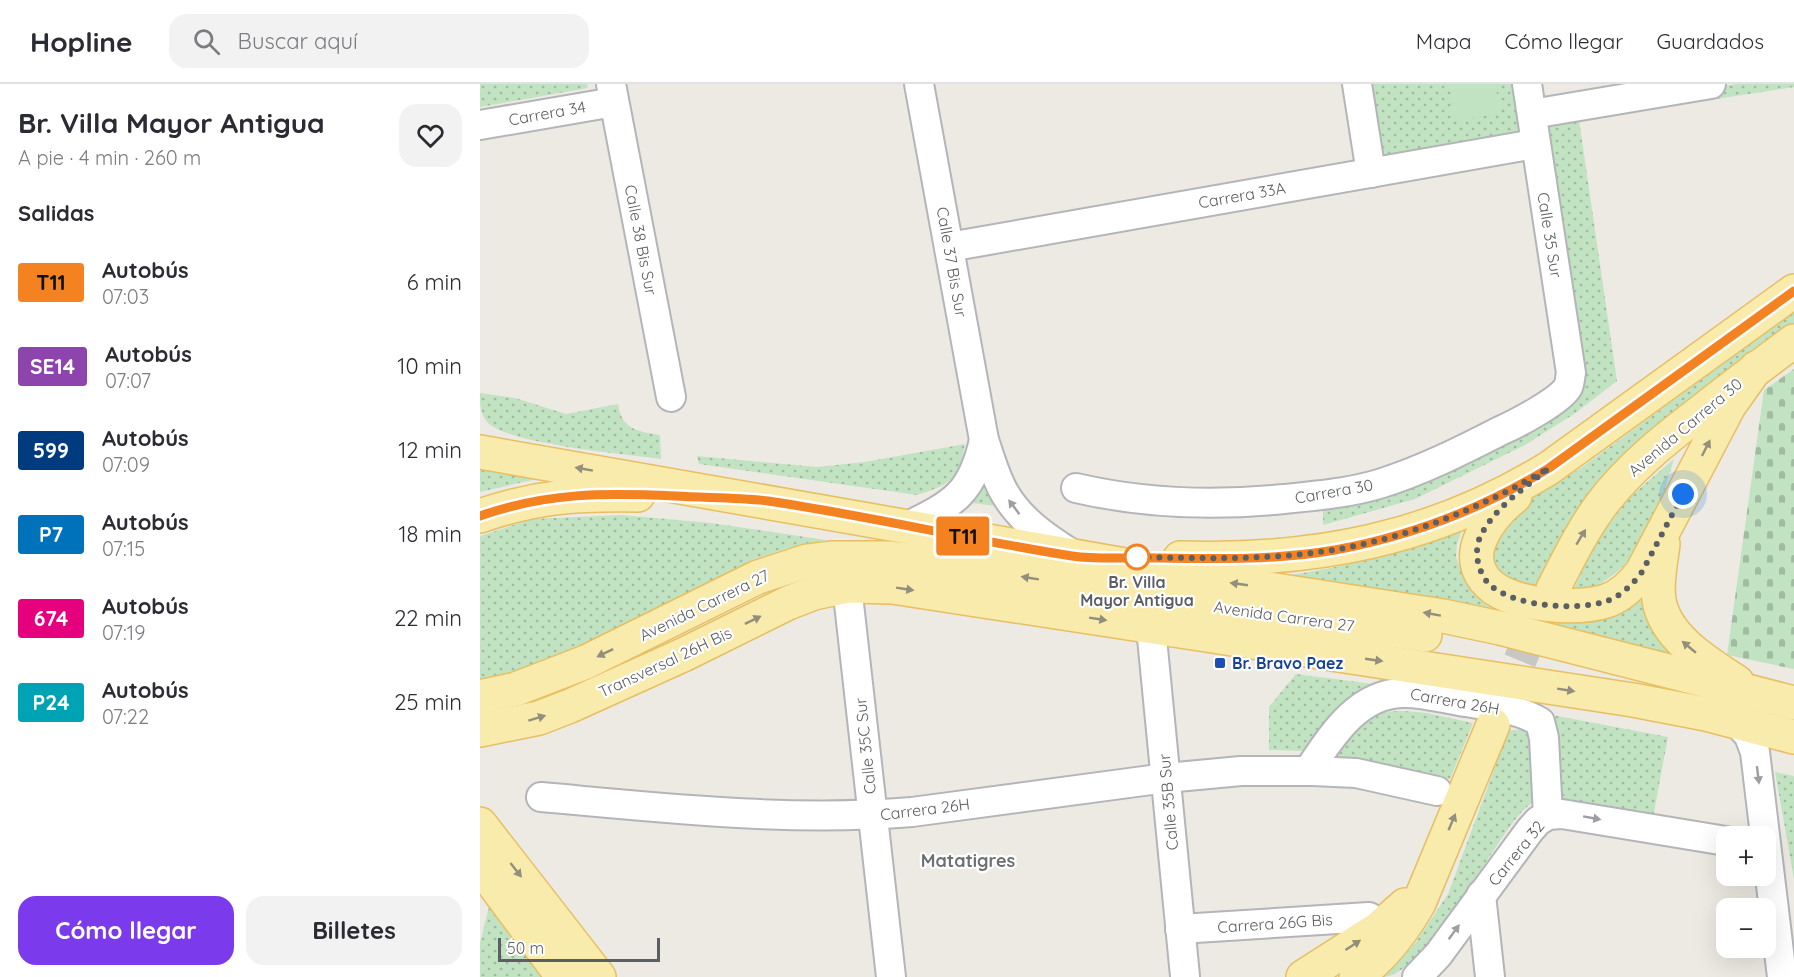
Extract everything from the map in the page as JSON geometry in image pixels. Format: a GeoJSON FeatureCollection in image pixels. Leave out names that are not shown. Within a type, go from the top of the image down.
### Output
{"type":"FeatureCollection","features":[{"type":"Feature","properties":{"kind":"main road"},"geometry":{"type":"LineString","coordinates":[[1756,368],[1729,406],[1635,582],[1625,591],[1608,601],[1590,605],[1562,606],[1529,602],[1503,593],[1490,585],[1480,572],[1477,546],[1492,518],[1505,504],[1549,468],[1794,291]]}},
{"type":"Feature","properties":{"kind":"main road","name":"Avenida Carrera 30"},"geometry":{"type":"LineString","coordinates":[[1552,589],[1600,506],[1623,478],[1652,450],[1756,368],[1794,342]]}},
{"type":"Feature","properties":{"kind":"main road","name":"Avenida Carrera 27"},"geometry":{"type":"LineString","coordinates":[[483,451],[1075,557],[1443,616],[1500,628],[1649,668],[1794,703]]}},
{"type":"Feature","properties":{"kind":"main road"},"geometry":{"type":"LineString","coordinates":[[1075,557],[1245,558],[1333,550],[1374,542],[1440,521],[1516,488],[1549,468]]}},
{"type":"Feature","properties":{"kind":"main road"},"geometry":{"type":"LineString","coordinates":[[480,516],[517,504],[581,494],[766,501]]}},
{"type":"Feature","properties":{"kind":"main road"},"geometry":{"type":"LineString","coordinates":[[1665,529],[1658,598],[1662,612],[1673,631],[1688,646],[1754,693]]}},
{"type":"Feature","properties":{"kind":"main road","name":"Avenida Carrera 27"},"geometry":{"type":"LineString","coordinates":[[480,697],[516,689],[555,675],[605,653],[730,590],[783,567],[815,560],[859,556],[939,564],[1192,603],[1649,668]]}},
{"type":"Feature","properties":{"kind":"main road","name":"Avenida Carrera 27"},"geometry":{"type":"LineString","coordinates":[[847,586],[892,588],[1610,696],[1673,707],[1794,737]]}},
{"type":"Feature","properties":{"kind":"main road","name":"Transversal 26H Bis"},"geometry":{"type":"LineString","coordinates":[[480,730],[539,718],[570,706],[685,654],[788,603],[814,593],[847,586]]}},
{"type":"Feature","properties":{"kind":"main road"},"geometry":{"type":"LineString","coordinates":[[1356,977],[1386,951],[1404,929],[1419,903],[1493,724]]}},
{"type":"Feature","properties":{"kind":"main road"},"geometry":{"type":"LineString","coordinates":[[480,824],[599,977]]}},
{"type":"Feature","properties":{"kind":"main road"},"geometry":{"type":"LineString","coordinates":[[480,866],[563,977]]}},
{"type":"Feature","properties":{"kind":"main road"},"geometry":{"type":"LineString","coordinates":[[1304,977],[1378,929],[1401,910],[1430,876]]}},
{"type":"Feature","properties":{"kind":"street","name":"Calle 37 Bis Sur"},"geometry":{"type":"LineString","coordinates":[[919,84],[984,440],[1003,490],[1016,510],[1039,533],[1075,557]]}},
{"type":"Feature","properties":{"kind":"street"},"geometry":{"type":"LineString","coordinates":[[1357,84],[1371,173]]}},
{"type":"Feature","properties":{"kind":"street","name":"Calle 35 Sur"},"geometry":{"type":"LineString","coordinates":[[1527,84],[1571,373],[1569,386]]}},
{"type":"Feature","properties":{"kind":"street"},"geometry":{"type":"LineString","coordinates":[[1532,114],[1711,84]]}},
{"type":"Feature","properties":{"kind":"street","name":"Carrera 34"},"geometry":{"type":"LineString","coordinates":[[480,125],[613,93]]}},
{"type":"Feature","properties":{"kind":"street","name":"Calle 38 Bis Sur"},"geometry":{"type":"LineString","coordinates":[[613,93],[671,397]]}},
{"type":"Feature","properties":{"kind":"street","name":"Carrera 33A"},"geometry":{"type":"LineString","coordinates":[[949,247],[1535,144]]}},
{"type":"Feature","properties":{"kind":"street","name":"Carrera 30"},"geometry":{"type":"LineString","coordinates":[[1076,488],[1103,494],[1177,503],[1245,503],[1317,496],[1378,484],[1443,459],[1511,426],[1558,398],[1569,386]]}},
{"type":"Feature","properties":{"kind":"street","name":"Calle 37 Bis Sur"},"geometry":{"type":"LineString","coordinates":[[908,526],[943,508],[959,495],[973,476],[984,440]]}},
{"type":"Feature","properties":{"kind":"street","name":"Calle 35C Sur"},"geometry":{"type":"LineString","coordinates":[[847,586],[891,977]]}},
{"type":"Feature","properties":{"kind":"street","name":"Calle 35B Sur"},"geometry":{"type":"LineString","coordinates":[[1151,628],[1185,976]]}},
{"type":"Feature","properties":{"kind":"street","name":"Carrera 26H"},"geometry":{"type":"LineString","coordinates":[[1308,771],[1332,735],[1362,705],[1383,695],[1404,692],[1478,704],[1528,715],[1540,722],[1544,738],[1548,815]]}},
{"type":"Feature","properties":{"kind":"street"},"geometry":{"type":"LineString","coordinates":[[1737,722],[1749,736],[1755,752],[1764,826]]}},
{"type":"Feature","properties":{"kind":"street","name":"Carrera 26H"},"geometry":{"type":"LineString","coordinates":[[541,797],[758,815],[873,815],[912,812],[1166,778],[1241,771],[1356,773],[1437,791]]}},
{"type":"Feature","properties":{"kind":"street","name":"Carrera 32"},"geometry":{"type":"LineString","coordinates":[[1417,977],[1438,955],[1530,830],[1548,815],[1580,816],[1716,839]]}},
{"type":"Feature","properties":{"kind":"street"},"geometry":{"type":"LineString","coordinates":[[1776,885],[1785,914],[1782,977]]}},
{"type":"Feature","properties":{"kind":"street"},"geometry":{"type":"LineString","coordinates":[[1481,895],[1490,977]]}},
{"type":"Feature","properties":{"kind":"street","name":"Carrera 26G Bis"},"geometry":{"type":"LineString","coordinates":[[1180,929],[1369,916]]}},
{"type":"Feature","properties":{"kind":"green space"},"geometry":{"type":"Polygon","coordinates":[[[480,84],[587,84],[588,88],[480,107],[480,84]]]}},
{"type":"Feature","properties":{"kind":"green space"},"geometry":{"type":"Polygon","coordinates":[[[1368,84],[1514,84],[1522,134],[1381,158],[1368,84]]]}},
{"type":"Feature","properties":{"kind":"green space"},"geometry":{"type":"Polygon","coordinates":[[[1449,84],[1495,84],[1501,113],[1455,121],[1449,84]]]}},
{"type":"Feature","properties":{"kind":"green space"},"geometry":{"type":"Polygon","coordinates":[[[1737,84],[1794,84],[1794,87],[1579,120],[1617,381],[1574,414],[1525,445],[1415,499],[1323,525],[1323,510],[1383,493],[1561,408],[1539,118],[1737,84]]]}},
{"type":"Feature","properties":{"kind":"green space"},"geometry":{"type":"Polygon","coordinates":[[[1794,312],[1794,325],[1625,455],[1595,485],[1556,544],[1540,588],[1517,585],[1504,575],[1496,565],[1493,552],[1494,542],[1520,506],[1581,468],[1794,312]]]}},
{"type":"Feature","properties":{"kind":"green space"},"geometry":{"type":"Polygon","coordinates":[[[1794,369],[1794,669],[1727,655],[1764,390],[1794,369]]]}},
{"type":"Feature","properties":{"kind":"green space"},"geometry":{"type":"Polygon","coordinates":[[[480,393],[515,398],[566,414],[618,404],[623,419],[632,428],[660,435],[661,459],[544,443],[501,431],[488,423],[483,416],[480,393]]]}},
{"type":"Feature","properties":{"kind":"green space"},"geometry":{"type":"Polygon","coordinates":[[[965,444],[960,466],[952,479],[946,484],[917,495],[699,464],[697,456],[817,467],[865,462],[965,444]]]}},
{"type":"Feature","properties":{"kind":"green space"},"geometry":{"type":"Polygon","coordinates":[[[1674,459],[1663,495],[1648,530],[1628,561],[1615,574],[1599,584],[1572,593],[1597,540],[1630,497],[1674,459]]]}},
{"type":"Feature","properties":{"kind":"green space"},"geometry":{"type":"Polygon","coordinates":[[[480,464],[550,476],[480,492],[480,464]]]}},
{"type":"Feature","properties":{"kind":"green space"},"geometry":{"type":"Polygon","coordinates":[[[986,471],[1004,507],[964,502],[986,471]]]}},
{"type":"Feature","properties":{"kind":"green space"},"geometry":{"type":"Polygon","coordinates":[[[621,515],[711,523],[826,540],[788,548],[754,559],[640,621],[560,659],[480,682],[480,536],[532,519],[621,515]]]}},
{"type":"Feature","properties":{"kind":"green space"},"geometry":{"type":"Polygon","coordinates":[[[1462,530],[1457,544],[1456,557],[1464,579],[1473,593],[1488,606],[1518,616],[1640,591],[1647,619],[1661,643],[1685,670],[1262,579],[1364,560],[1462,530]]]}},
{"type":"Feature","properties":{"kind":"green space"},"geometry":{"type":"Polygon","coordinates":[[[1296,674],[1373,684],[1356,696],[1305,751],[1269,750],[1269,707],[1296,674]]]}},
{"type":"Feature","properties":{"kind":"green space"},"geometry":{"type":"Polygon","coordinates":[[[1385,712],[1427,713],[1473,723],[1450,779],[1327,760],[1353,731],[1368,719],[1385,712]]]}},
{"type":"Feature","properties":{"kind":"green space"},"geometry":{"type":"Polygon","coordinates":[[[1547,714],[1668,737],[1652,823],[1553,807],[1547,714]]]}},
{"type":"Feature","properties":{"kind":"green space"},"geometry":{"type":"Polygon","coordinates":[[[1509,730],[1528,730],[1533,802],[1507,831],[1436,934],[1417,956],[1399,971],[1383,977],[1414,945],[1448,894],[1509,730]]]}},
{"type":"Feature","properties":{"kind":"green space"},"geometry":{"type":"Polygon","coordinates":[[[1775,772],[1794,776],[1794,879],[1775,772]]]}},
{"type":"Feature","properties":{"kind":"green space"},"geometry":{"type":"Polygon","coordinates":[[[491,899],[547,977],[480,977],[480,943],[491,899]]]}},
{"type":"Feature","properties":{"kind":"tunnel"},"geometry":{"type":"LineString","coordinates":[[1501,706],[1553,589]]}},
{"type":"Feature","properties":{"kind":"bus line","name":"T11"},"geometry":{"type":"LineString","coordinates":[[480,516],[542,499],[581,494],[642,495],[766,501],[1075,557],[1245,558],[1333,550],[1374,542],[1440,521],[1516,488],[1549,468],[1794,291]]}},
{"type":"Feature","properties":{"kind":"place","name":"Br. Villa Mayor Antigua"},"geometry":{"type":"Point","coordinates":[1137,557]}},
{"type":"Feature","properties":{"kind":"place","name":"Br. Bravo Paez"},"geometry":{"type":"Point","coordinates":[1220,663]}},
{"type":"Feature","properties":{"kind":"district","name":"Matatigres"},"geometry":{"type":"Point","coordinates":[968,861]}},
{"type":"Feature","properties":{"kind":"route"},"geometry":{"type":"LineString","coordinates":[[1137,557],[1132,557],[1208,559],[1294,555],[1374,542],[1440,521],[1487,502],[1549,468],[1505,504],[1492,518],[1477,546],[1480,572],[1490,585],[1503,593],[1529,602],[1562,606],[1590,605],[1608,601],[1635,582],[1683,494]]}}]}
